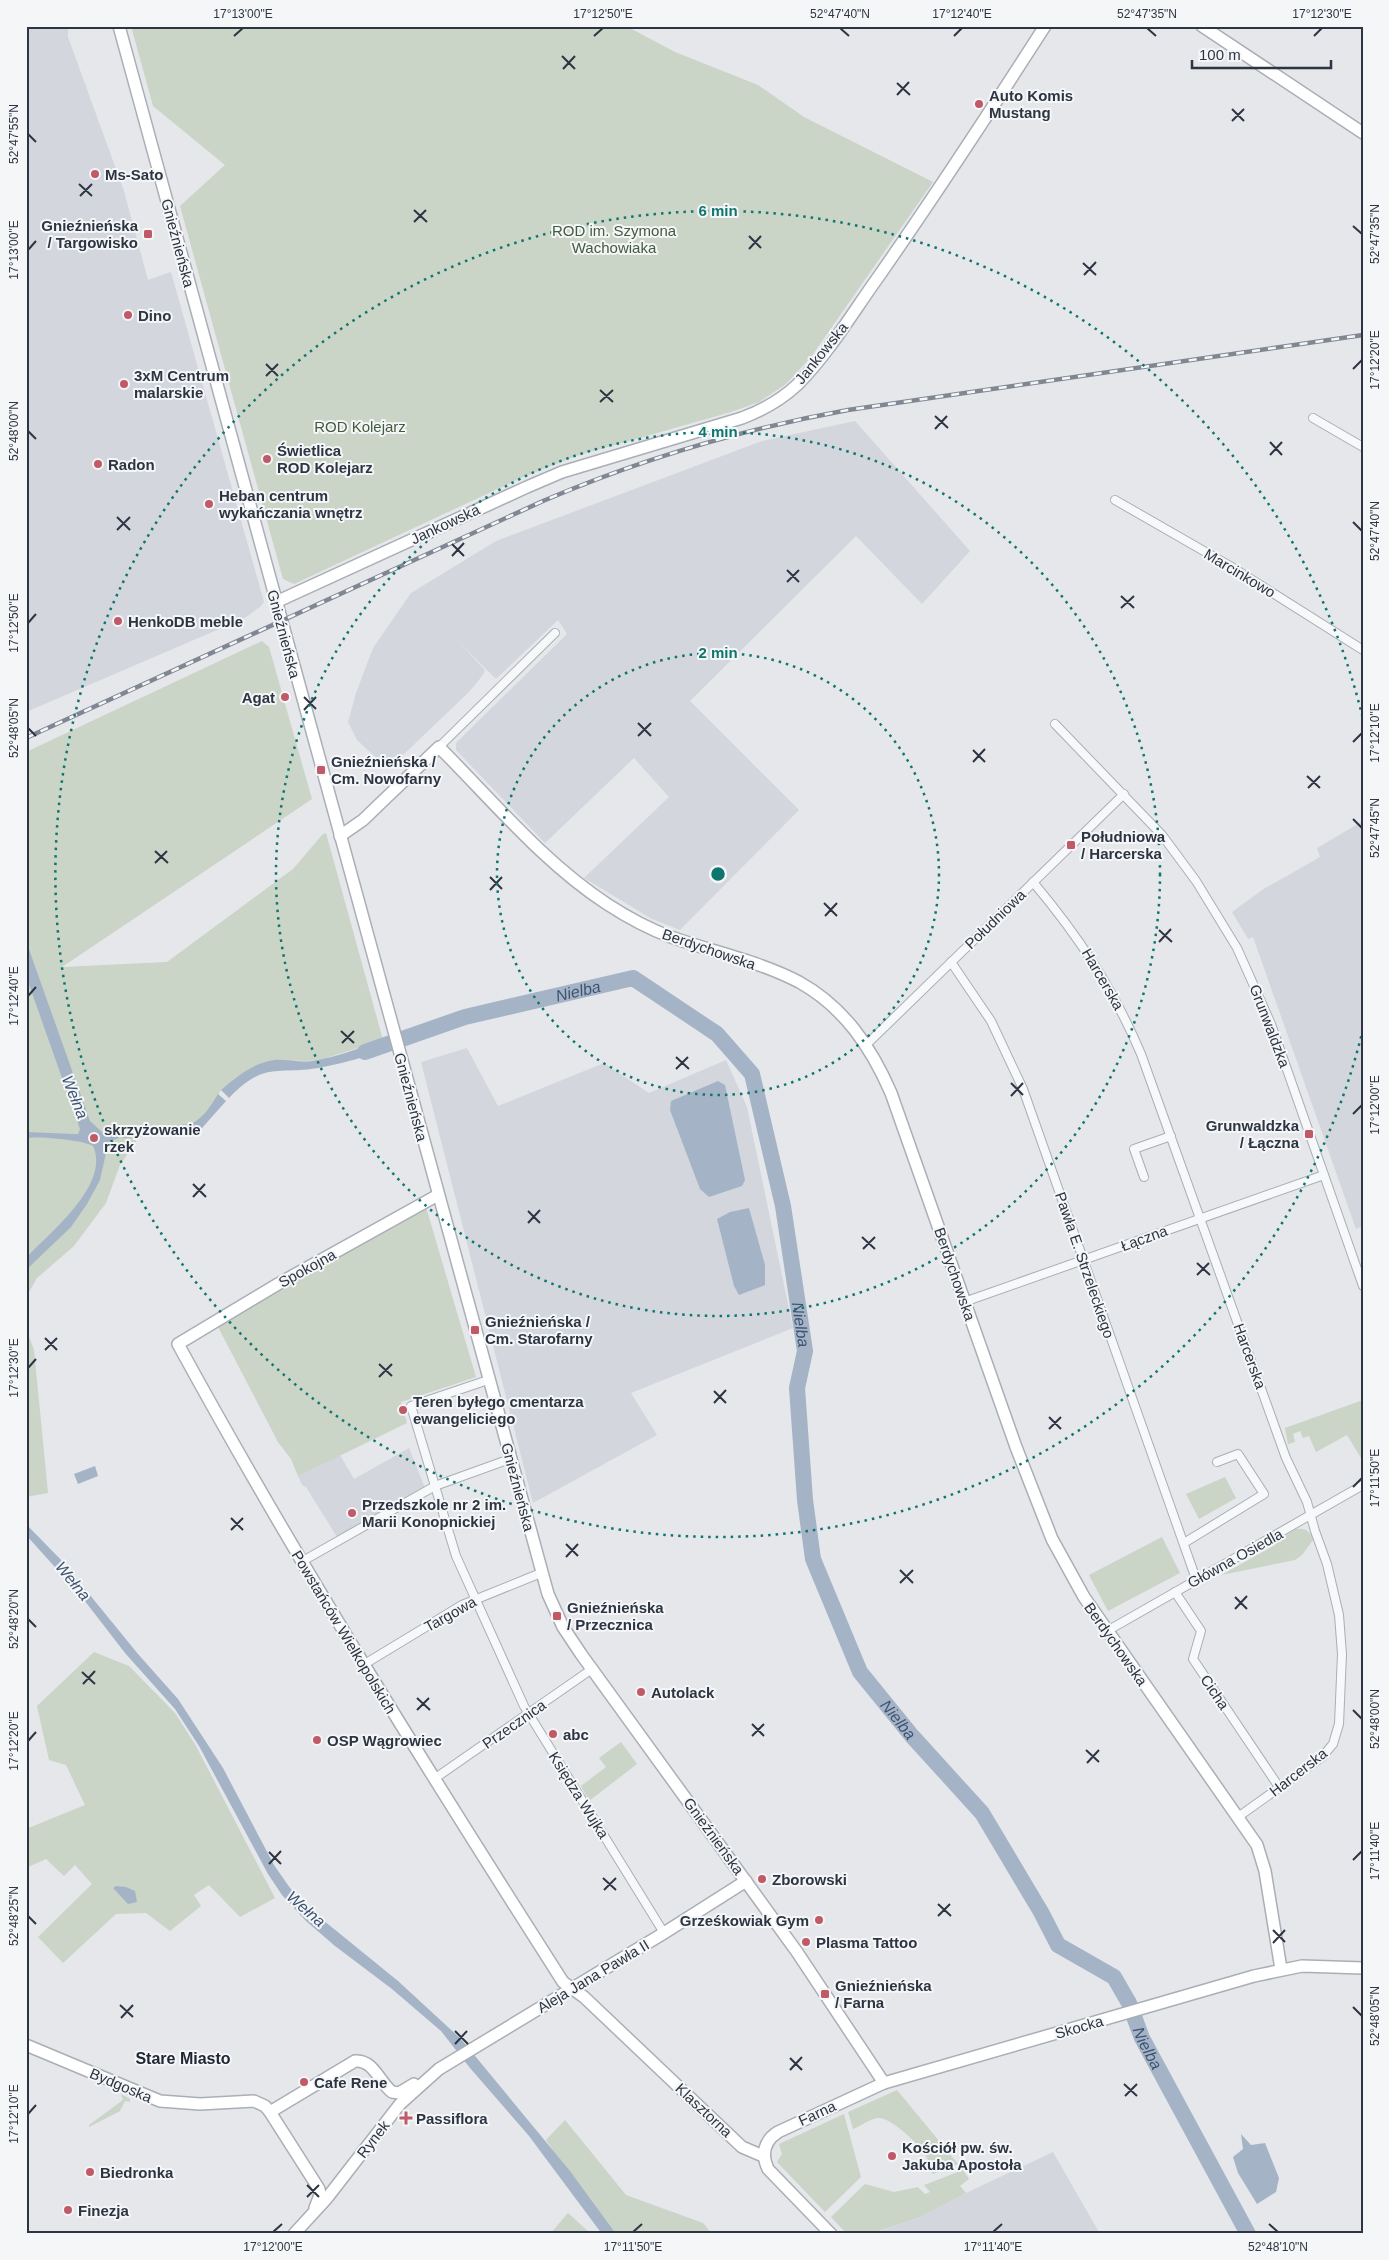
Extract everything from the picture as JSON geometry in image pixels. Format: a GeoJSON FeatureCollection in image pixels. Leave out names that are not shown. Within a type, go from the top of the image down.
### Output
{"type":"FeatureCollection","features":[{"type":"Feature","properties":{"kind":"street","name":"Gnieźnieńska"},"geometry":{"type":"LineString","coordinates":[[119,26],[488,1380],[506,1461],[541,1573],[557,1616],[592,1669],[746,1881],[810,1972],[884,2083]]}},
{"type":"Feature","properties":{"kind":"street","name":"Jankowska"},"geometry":{"type":"LineString","coordinates":[[276,602],[527,486],[590,464],[742,418],[770,406],[784,396],[809,372],[836,337],[941,187],[1045,26]]}},
{"type":"Feature","properties":{"kind":"street"},"geometry":{"type":"LineString","coordinates":[[1202,26],[1363,133]]}},
{"type":"Feature","properties":{"kind":"street"},"geometry":{"type":"LineString","coordinates":[[1313,418],[1363,447]]}},
{"type":"Feature","properties":{"kind":"street","name":"Marcinkowo"},"geometry":{"type":"LineString","coordinates":[[1115,500],[1230,566],[1363,650]]}},
{"type":"Feature","properties":{"kind":"street"},"geometry":{"type":"LineString","coordinates":[[340,836],[363,820],[555,633]]}},
{"type":"Feature","properties":{"kind":"street","name":"Grunwaldzka"},"geometry":{"type":"LineString","coordinates":[[1055,724],[1162,835],[1196,881],[1237,948],[1271,1024],[1363,1286]]}},
{"type":"Feature","properties":{"kind":"street","name":"Berdychowska"},"geometry":{"type":"LineString","coordinates":[[439,747],[544,854],[584,888],[609,905],[653,930],[760,965],[800,983],[837,1010],[866,1044],[880,1067],[891,1093],[1037,1506],[1067,1569],[1107,1631],[1257,1845],[1262,1857],[1281,1969]]}},
{"type":"Feature","properties":{"kind":"street","name":"Południowa"},"geometry":{"type":"LineString","coordinates":[[866,1044],[1124,794]]}},
{"type":"Feature","properties":{"kind":"street","name":"Harcerska"},"geometry":{"type":"LineString","coordinates":[[1033,882],[1083,945],[1108,985],[1129,1024],[1142,1054],[1286,1458],[1307,1502],[1327,1564],[1340,1615],[1342,1654],[1337,1735],[1328,1751],[1238,1817]]}},
{"type":"Feature","properties":{"kind":"street","name":"Pawła E. Strzeleckiego"},"geometry":{"type":"LineString","coordinates":[[951,962],[991,1021],[1014,1068],[1084,1260],[1196,1579]]}},
{"type":"Feature","properties":{"kind":"street"},"geometry":{"type":"LineString","coordinates":[[1144,1177],[1134,1149],[1172,1136]]}},
{"type":"Feature","properties":{"kind":"street","name":"Łączna"},"geometry":{"type":"LineString","coordinates":[[964,1302],[1324,1175]]}},
{"type":"Feature","properties":{"kind":"street","name":"Spokojna"},"geometry":{"type":"LineString","coordinates":[[178,1344],[278,1284],[438,1195]]}},
{"type":"Feature","properties":{"kind":"street","name":"Powstańców Wielkopolskich"},"geometry":{"type":"LineString","coordinates":[[178,1344],[301,1562],[363,1665],[563,1982],[572,1988]]}},
{"type":"Feature","properties":{"kind":"street","name":"Księdza Wujka"},"geometry":{"type":"LineString","coordinates":[[488,1380],[411,1406],[456,1556],[474,1600],[529,1714],[664,1934]]}},
{"type":"Feature","properties":{"kind":"street"},"geometry":{"type":"LineString","coordinates":[[1184,1543],[1264,1494],[1238,1454],[1217,1462]]}},
{"type":"Feature","properties":{"kind":"street"},"geometry":{"type":"LineString","coordinates":[[301,1562],[435,1486],[506,1461]]}},
{"type":"Feature","properties":{"kind":"street","name":"Główna Osiedla"},"geometry":{"type":"LineString","coordinates":[[1107,1631],[1363,1485]]}},
{"type":"Feature","properties":{"kind":"street","name":"Targowa"},"geometry":{"type":"LineString","coordinates":[[363,1665],[474,1600],[541,1573]]}},
{"type":"Feature","properties":{"kind":"street","name":"Cicha"},"geometry":{"type":"LineString","coordinates":[[1175,1592],[1201,1632],[1193,1659],[1280,1788]]}},
{"type":"Feature","properties":{"kind":"street","name":"Przecznica"},"geometry":{"type":"LineString","coordinates":[[434,1779],[592,1669]]}},
{"type":"Feature","properties":{"kind":"street","name":"Aleja Jana Pawła II"},"geometry":{"type":"LineString","coordinates":[[439,2069],[479,2043],[664,1934],[746,1881]]}},
{"type":"Feature","properties":{"kind":"street","name":"Skocka"},"geometry":{"type":"LineString","coordinates":[[884,2083],[1281,1969],[1315,1966],[1363,1968]]}},
{"type":"Feature","properties":{"kind":"street","name":"Klasztorna"},"geometry":{"type":"LineString","coordinates":[[572,1988],[742,2146],[764,2156]]}},
{"type":"Feature","properties":{"kind":"street","name":"Bydgoska"},"geometry":{"type":"LineString","coordinates":[[29,2044],[152,2099],[164,2102],[200,2104],[254,2102],[260,2103],[270,2112]]}},
{"type":"Feature","properties":{"kind":"street"},"geometry":{"type":"LineString","coordinates":[[314,2212],[320,2195],[318,2189],[270,2112],[355,2061],[366,2063],[388,2089],[396,2093],[439,2069]]}},
{"type":"Feature","properties":{"kind":"street","name":"Rynek"},"geometry":{"type":"LineString","coordinates":[[294,2234],[314,2212],[400,2104],[439,2069]]}},
{"type":"Feature","properties":{"kind":"street","name":"Farna"},"geometry":{"type":"LineString","coordinates":[[764,2156],[767,2142],[778,2132],[884,2083]]}},
{"type":"Feature","properties":{"kind":"street"},"geometry":{"type":"LineString","coordinates":[[764,2156],[770,2172],[831,2234]]}},
{"type":"Feature","properties":{"kind":"shaded area"},"geometry":{"type":"Polygon","coordinates":[[[26,26],[68,26],[68,37],[124,191],[148,280],[171,272],[264,602],[246,617],[26,712],[26,26]]]}},
{"type":"Feature","properties":{"kind":"shaded area"},"geometry":{"type":"Polygon","coordinates":[[[855,421],[970,551],[922,604],[856,536],[690,701],[799,810],[680,930],[652,919],[584,878],[669,797],[634,758],[545,843],[456,750],[456,743],[567,634],[558,620],[496,679],[456,639],[485,670],[483,675],[470,691],[403,755],[396,757],[386,767],[357,740],[348,722],[356,693],[373,648],[411,593],[496,541],[762,441],[855,421]]]}},
{"type":"Feature","properties":{"kind":"shaded area"},"geometry":{"type":"Polygon","coordinates":[[[1363,821],[1363,1226],[1356,1229],[1253,937],[1248,939],[1232,912],[1262,890],[1320,857],[1317,848],[1363,821]]]}},
{"type":"Feature","properties":{"kind":"shaded area"},"geometry":{"type":"Polygon","coordinates":[[[467,1048],[498,1106],[604,1063],[649,1093],[726,1060],[747,1107],[793,1328],[631,1393],[657,1435],[533,1503],[421,1062],[467,1048]]]}},
{"type":"Feature","properties":{"kind":"shaded area","name":"Przedszkole nr 2 im. Marii Konopnickiej"},"geometry":{"type":"Polygon","coordinates":[[[409,1448],[425,1488],[337,1537],[298,1476],[340,1455],[354,1479],[409,1448]]]}},
{"type":"Feature","properties":{"kind":"shaded area"},"geometry":{"type":"Polygon","coordinates":[[[1053,2152],[1100,2234],[872,2234],[920,2217],[1053,2152]]]}},
{"type":"Feature","properties":{"kind":"green space","name":"ROD im. Szymona Wachowiaka"},"geometry":{"type":"Polygon","coordinates":[[[131,26],[626,26],[675,52],[758,85],[804,117],[933,182],[811,357],[786,384],[759,402],[731,412],[576,456],[521,478],[294,584],[283,579],[180,206],[225,165],[153,106],[131,26]]]}},
{"type":"Feature","properties":{"kind":"green space"},"geometry":{"type":"Polygon","coordinates":[[[262,641],[269,647],[312,799],[62,967],[167,962],[293,869],[322,835],[326,833],[383,1040],[323,1059],[309,1061],[274,1060],[221,1090],[212,1107],[191,1124],[122,1129],[123,1138],[135,1136],[136,1142],[120,1165],[106,1203],[74,1246],[37,1278],[26,1297],[26,752],[262,641]]]}},
{"type":"Feature","properties":{"kind":"green space"},"geometry":{"type":"Polygon","coordinates":[[[426,1207],[476,1377],[401,1402],[407,1423],[298,1476],[291,1459],[278,1442],[217,1325],[426,1207]]]}},
{"type":"Feature","properties":{"kind":"green space"},"geometry":{"type":"Polygon","coordinates":[[[26,1329],[34,1350],[48,1493],[26,1497],[26,1329]]]}},
{"type":"Feature","properties":{"kind":"green space"},"geometry":{"type":"Polygon","coordinates":[[[1363,1400],[1363,1461],[1347,1435],[1316,1452],[1309,1436],[1303,1438],[1300,1431],[1293,1434],[1295,1442],[1288,1444],[1285,1428],[1363,1400]]]}},
{"type":"Feature","properties":{"kind":"green space"},"geometry":{"type":"Polygon","coordinates":[[[1225,1477],[1236,1498],[1199,1519],[1186,1494],[1225,1477]]]}},
{"type":"Feature","properties":{"kind":"green space"},"geometry":{"type":"Polygon","coordinates":[[[1296,1529],[1309,1532],[1312,1537],[1313,1540],[1302,1555],[1295,1560],[1222,1575],[1275,1545],[1274,1542],[1296,1529]]]}},
{"type":"Feature","properties":{"kind":"green space"},"geometry":{"type":"Polygon","coordinates":[[[1162,1537],[1180,1573],[1108,1611],[1089,1575],[1162,1537]]]}},
{"type":"Feature","properties":{"kind":"green space"},"geometry":{"type":"Polygon","coordinates":[[[94,1652],[129,1666],[175,1713],[196,1746],[275,1898],[240,1917],[209,1885],[194,1895],[201,1906],[170,1931],[146,1913],[116,1914],[63,1963],[38,1937],[92,1884],[75,1865],[64,1876],[46,1859],[26,1868],[26,1829],[85,1805],[66,1765],[49,1760],[37,1706],[94,1652]]]}},
{"type":"Feature","properties":{"kind":"green space"},"geometry":{"type":"Polygon","coordinates":[[[621,1742],[637,1764],[589,1801],[581,1786],[606,1767],[599,1758],[621,1742]]]}},
{"type":"Feature","properties":{"kind":"green space"},"geometry":{"type":"Polygon","coordinates":[[[897,2090],[958,2164],[933,2174],[927,2158],[918,2145],[905,2132],[884,2119],[878,2118],[868,2121],[853,2129],[848,2112],[897,2090]]]}},
{"type":"Feature","properties":{"kind":"green space"},"geometry":{"type":"Polygon","coordinates":[[[121,2094],[130,2099],[130,2102],[125,2101],[120,2111],[89,2127],[89,2125],[123,2100],[121,2094]]]}},
{"type":"Feature","properties":{"kind":"green space"},"geometry":{"type":"Polygon","coordinates":[[[844,2114],[861,2177],[825,2212],[777,2162],[782,2154],[779,2144],[844,2114]]]}},
{"type":"Feature","properties":{"kind":"green space"},"geometry":{"type":"Polygon","coordinates":[[[565,2120],[626,2195],[703,2223],[712,2234],[609,2234],[546,2140],[565,2120]]]}},
{"type":"Feature","properties":{"kind":"green space"},"geometry":{"type":"Polygon","coordinates":[[[963,2170],[969,2179],[960,2186],[966,2193],[920,2217],[872,2234],[847,2234],[831,2217],[865,2184],[894,2192],[918,2187],[925,2194],[930,2192],[924,2185],[963,2170]]]}},
{"type":"Feature","properties":{"kind":"green space"},"geometry":{"type":"Polygon","coordinates":[[[568,2213],[591,2234],[550,2234],[568,2213]]]}},
{"type":"Feature","properties":{"kind":"water","name":"Wełna"},"geometry":{"type":"Polygon","coordinates":[[[26,941],[90,1121],[102,1132],[118,1130],[119,1138],[110,1141],[108,1144],[100,1180],[87,1204],[71,1227],[26,1270],[26,1258],[62,1222],[86,1192],[93,1177],[96,1161],[93,1146],[88,1144],[61,1139],[26,1138],[26,1132],[78,1134],[80,1129],[26,976],[26,941]]]}},
{"type":"Feature","properties":{"kind":"water"},"geometry":{"type":"Polygon","coordinates":[[[383,1040],[386,1051],[318,1068],[261,1074],[241,1086],[229,1098],[221,1090],[245,1071],[259,1064],[274,1060],[312,1061],[339,1055],[383,1040]]]}},
{"type":"Feature","properties":{"kind":"water"},"geometry":{"type":"Polygon","coordinates":[[[718,1081],[725,1085],[745,1180],[742,1186],[709,1197],[700,1189],[670,1110],[671,1101],[718,1081]]]}},
{"type":"Feature","properties":{"kind":"water"},"geometry":{"type":"Polygon","coordinates":[[[218,1094],[226,1101],[202,1128],[176,1134],[123,1138],[121,1129],[191,1124],[204,1114],[218,1094]]]}},
{"type":"Feature","properties":{"kind":"water"},"geometry":{"type":"Polygon","coordinates":[[[749,1208],[765,1265],[765,1285],[739,1295],[734,1286],[717,1219],[730,1212],[749,1208]]]}},
{"type":"Feature","properties":{"kind":"water"},"geometry":{"type":"Polygon","coordinates":[[[95,1466],[98,1476],[78,1484],[74,1474],[95,1466]]]}},
{"type":"Feature","properties":{"kind":"water","name":"Wełna"},"geometry":{"type":"Polygon","coordinates":[[[26,1524],[63,1562],[138,1654],[178,1699],[223,1768],[274,1865],[290,1888],[307,1907],[398,1981],[461,2039],[570,2171],[616,2234],[602,2234],[529,2136],[470,2068],[441,2031],[392,1989],[335,1946],[306,1921],[282,1895],[268,1874],[199,1746],[175,1709],[125,1653],[81,1596],[26,1535],[26,1524]]]}},
{"type":"Feature","properties":{"kind":"water"},"geometry":{"type":"Polygon","coordinates":[[[116,1886],[126,1887],[135,1891],[137,1902],[128,1904],[113,1888],[116,1886]]]}},
{"type":"Feature","properties":{"kind":"water"},"geometry":{"type":"Polygon","coordinates":[[[1241,2134],[1251,2145],[1265,2143],[1279,2178],[1276,2192],[1257,2204],[1238,2173],[1233,2157],[1243,2149],[1241,2134]]]}},
{"type":"Feature","properties":{"kind":"waterway","name":"Nielba"},"geometry":{"type":"LineString","coordinates":[[365,1052],[465,1017],[633,978],[717,1034],[752,1074],[783,1206],[805,1351],[797,1388],[805,1500],[813,1559],[860,1672],[912,1736],[982,1813],[1041,1912],[1058,1945],[1114,1977],[1129,2003],[1142,2038],[1248,2234]]}},
{"type":"Feature","properties":{"kind":"railway"},"geometry":{"type":"LineString","coordinates":[[26,738],[543,501],[617,472],[693,447],[770,426],[848,410],[1363,335]]}},
{"type":"Feature","properties":{"kind":"place","name":"Auto Komis Mustang"},"geometry":{"type":"Point","coordinates":[979,104]}},
{"type":"Feature","properties":{"kind":"place","name":"Ms-Sato"},"geometry":{"type":"Point","coordinates":[95,174]}},
{"type":"Feature","properties":{"kind":"place","name":"Gnieźnieńska / Targowisko"},"geometry":{"type":"Point","coordinates":[148,234]}},
{"type":"Feature","properties":{"kind":"place","name":"Dino"},"geometry":{"type":"Point","coordinates":[128,315]}},
{"type":"Feature","properties":{"kind":"place","name":"3xM Centrum malarskie"},"geometry":{"type":"Point","coordinates":[124,384]}},
{"type":"Feature","properties":{"kind":"place","name":"Świetlica ROD Kolejarz"},"geometry":{"type":"Point","coordinates":[267,459]}},
{"type":"Feature","properties":{"kind":"place","name":"Radon"},"geometry":{"type":"Point","coordinates":[98,464]}},
{"type":"Feature","properties":{"kind":"place","name":"Heban centrum wykańczania wnętrz"},"geometry":{"type":"Point","coordinates":[209,504]}},
{"type":"Feature","properties":{"kind":"place","name":"HenkoDB meble"},"geometry":{"type":"Point","coordinates":[118,621]}},
{"type":"Feature","properties":{"kind":"place","name":"Agat"},"geometry":{"type":"Point","coordinates":[285,697]}},
{"type":"Feature","properties":{"kind":"place","name":"Gnieźnieńska / Cm. Nowofarny"},"geometry":{"type":"Point","coordinates":[321,770]}},
{"type":"Feature","properties":{"kind":"place","name":"Południowa / Harcerska"},"geometry":{"type":"Point","coordinates":[1071,845]}},
{"type":"Feature","properties":{"kind":"place","name":"Grunwaldzka / Łączna"},"geometry":{"type":"Point","coordinates":[1309,1134]}},
{"type":"Feature","properties":{"kind":"place","name":"skrzyżowanie rzek"},"geometry":{"type":"Point","coordinates":[94,1138]}},
{"type":"Feature","properties":{"kind":"place","name":"Gnieźnieńska / Cm. Starofarny"},"geometry":{"type":"Point","coordinates":[475,1330]}},
{"type":"Feature","properties":{"kind":"place","name":"Teren byłego cmentarza ewangeliciego"},"geometry":{"type":"Point","coordinates":[403,1410]}},
{"type":"Feature","properties":{"kind":"place","name":"Przedszkole nr 2 im. Marii Konopnickiej"},"geometry":{"type":"Point","coordinates":[352,1513]}},
{"type":"Feature","properties":{"kind":"place","name":"Gnieźnieńska / Przecznica"},"geometry":{"type":"Point","coordinates":[557,1616]}},
{"type":"Feature","properties":{"kind":"place","name":"Autolack"},"geometry":{"type":"Point","coordinates":[641,1692]}},
{"type":"Feature","properties":{"kind":"place","name":"abc"},"geometry":{"type":"Point","coordinates":[553,1734]}},
{"type":"Feature","properties":{"kind":"place","name":"OSP Wągrowiec"},"geometry":{"type":"Point","coordinates":[317,1740]}},
{"type":"Feature","properties":{"kind":"place","name":"Zborowski"},"geometry":{"type":"Point","coordinates":[762,1879]}},
{"type":"Feature","properties":{"kind":"place","name":"Grześkowiak Gym"},"geometry":{"type":"Point","coordinates":[819,1920]}},
{"type":"Feature","properties":{"kind":"place","name":"Plasma Tattoo"},"geometry":{"type":"Point","coordinates":[806,1942]}},
{"type":"Feature","properties":{"kind":"place","name":"Gnieźnieńska / Farna"},"geometry":{"type":"Point","coordinates":[825,1994]}},
{"type":"Feature","properties":{"kind":"place","name":"Cafe Rene"},"geometry":{"type":"Point","coordinates":[304,2082]}},
{"type":"Feature","properties":{"kind":"place","name":"Passiflora"},"geometry":{"type":"Point","coordinates":[406,2118]}},
{"type":"Feature","properties":{"kind":"place","name":"Kościół pw. św. Jakuba Apostoła"},"geometry":{"type":"Point","coordinates":[892,2156]}},
{"type":"Feature","properties":{"kind":"place","name":"Biedronka"},"geometry":{"type":"Point","coordinates":[90,2172]}},
{"type":"Feature","properties":{"kind":"place","name":"Finezja"},"geometry":{"type":"Point","coordinates":[68,2210]}},
{"type":"Feature","properties":{"kind":"district","name":"Stare Miasto"},"geometry":{"type":"Point","coordinates":[183,2058]}},
{"type":"Feature","properties":{"kind":"park label","name":"ROD Kolejarz"},"geometry":{"type":"Point","coordinates":[360,426]}}]}
